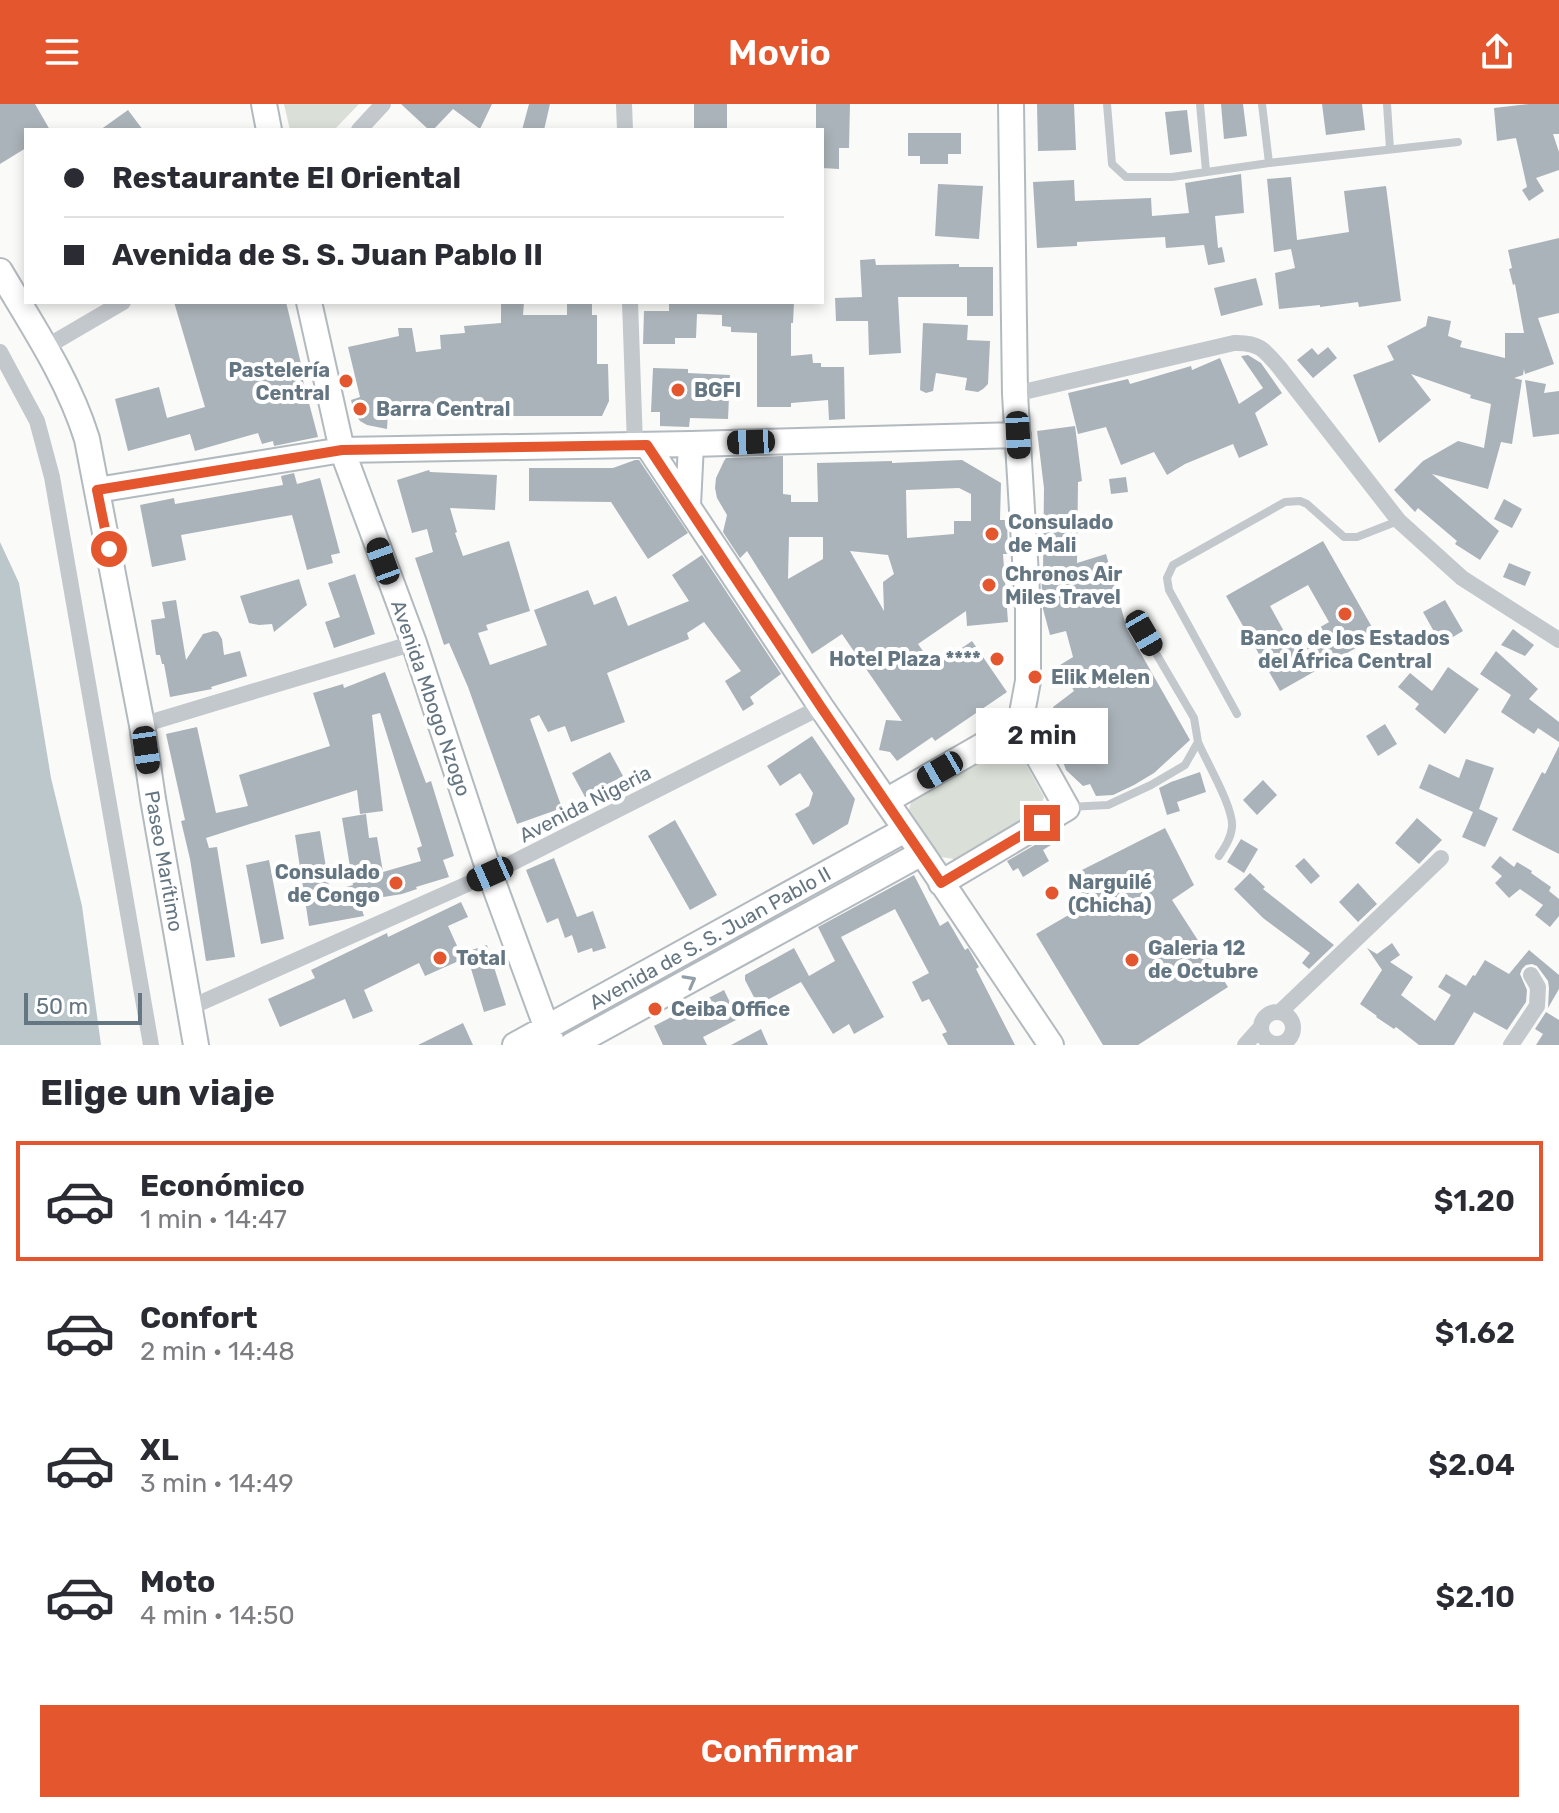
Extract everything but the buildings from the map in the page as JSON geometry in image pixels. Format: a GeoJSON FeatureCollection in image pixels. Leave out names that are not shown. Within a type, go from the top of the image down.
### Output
{"type":"FeatureCollection","features":[{"type":"Feature","properties":{"kind":"street"},"geometry":{"type":"LineString","coordinates":[[264,104],[269,128]]}},
{"type":"Feature","properties":{"kind":"street"},"geometry":{"type":"LineString","coordinates":[[361,128],[383,104]]}},
{"type":"Feature","properties":{"kind":"street"},"geometry":{"type":"LineString","coordinates":[[624,104],[625,128]]}},
{"type":"Feature","properties":{"kind":"street"},"geometry":{"type":"LineString","coordinates":[[941,883],[1067,808],[1020,724],[1028,681],[1028,609],[1015,394],[1011,104]]}},
{"type":"Feature","properties":{"kind":"street","name":"Paseo Marítimo"},"geometry":{"type":"LineString","coordinates":[[0,271],[46,347],[87,439],[142,725],[196,1045]]}},
{"type":"Feature","properties":{"kind":"street"},"geometry":{"type":"LineString","coordinates":[[46,347],[120,304]]}},
{"type":"Feature","properties":{"kind":"street","name":"Avenida Mbogo Nzogo"},"geometry":{"type":"LineString","coordinates":[[309,304],[342,450],[414,643],[490,874],[550,1037]]}},
{"type":"Feature","properties":{"kind":"street"},"geometry":{"type":"LineString","coordinates":[[630,304],[641,445],[688,505],[1051,1045]]}},
{"type":"Feature","properties":{"kind":"street"},"geometry":{"type":"LineString","coordinates":[[1015,394],[1234,343],[1250,343],[1260,347],[1399,521],[1462,578],[1559,640]]}},
{"type":"Feature","properties":{"kind":"street"},"geometry":{"type":"LineString","coordinates":[[0,352],[37,421],[52,477],[151,1045]]}},
{"type":"Feature","properties":{"kind":"street"},"geometry":{"type":"LineString","coordinates":[[97,490],[342,450],[1018,435]]}},
{"type":"Feature","properties":{"kind":"street"},"geometry":{"type":"LineString","coordinates":[[688,505],[691,444]]}},
{"type":"Feature","properties":{"kind":"street"},"geometry":{"type":"LineString","coordinates":[[142,725],[414,643]]}},
{"type":"Feature","properties":{"kind":"street","name":"Avenida Nigeria"},"geometry":{"type":"LineString","coordinates":[[189,1008],[490,874],[821,707]]}},
{"type":"Feature","properties":{"kind":"street"},"geometry":{"type":"LineString","coordinates":[[886,801],[1020,724]]}},
{"type":"Feature","properties":{"kind":"street","name":"Avenida de S. S. Juan Pablo II"},"geometry":{"type":"LineString","coordinates":[[515,1045],[550,1037],[905,830]]}},
{"type":"Feature","properties":{"kind":"street","name":"Avenida de S. S. Juan Pablo II"},"geometry":{"type":"LineString","coordinates":[[572,1045],[922,853]]}},
{"type":"Feature","properties":{"kind":"street"},"geometry":{"type":"LineString","coordinates":[[1280,1012],[1441,858]]}},
{"type":"Feature","properties":{"kind":"street"},"geometry":{"type":"LineString","coordinates":[[1511,1045],[1537,1006],[1538,987],[1531,975]]}},
{"type":"Feature","properties":{"kind":"street"},"geometry":{"type":"LineString","coordinates":[[1245,1045],[1267,1015],[1276,1011],[1288,1016],[1305,1045]]}},
{"type":"Feature","properties":{"kind":"street"},"geometry":{"type":"LineString","coordinates":[[1261,1027],[1266,1039],[1275,1044],[1286,1041],[1293,1028]]}},
{"type":"Feature","properties":{"kind":"lane"},"geometry":{"type":"LineString","coordinates":[[1107,104],[1112,164],[1126,177],[1172,177],[1458,142]]}},
{"type":"Feature","properties":{"kind":"lane"},"geometry":{"type":"LineString","coordinates":[[1200,104],[1206,171]]}},
{"type":"Feature","properties":{"kind":"lane"},"geometry":{"type":"LineString","coordinates":[[1262,104],[1269,163]]}},
{"type":"Feature","properties":{"kind":"lane"},"geometry":{"type":"LineString","coordinates":[[1387,104],[1390,149]]}},
{"type":"Feature","properties":{"kind":"lane"},"geometry":{"type":"LineString","coordinates":[[1237,714],[1169,590],[1167,578],[1173,565],[1285,502],[1307,504],[1344,537],[1357,537],[1399,521]]}},
{"type":"Feature","properties":{"kind":"lane"},"geometry":{"type":"LineString","coordinates":[[1144,633],[1194,718],[1198,742],[1229,808],[1233,823],[1230,838],[1219,856]]}},
{"type":"Feature","properties":{"kind":"lane"},"geometry":{"type":"LineString","coordinates":[[1067,808],[1108,805],[1151,785],[1185,765],[1198,742]]}},
{"type":"Feature","properties":{"kind":"shaded area"},"geometry":{"type":"Polygon","coordinates":[[[284,104],[359,104],[336,128],[290,128],[284,104]]]}},
{"type":"Feature","properties":{"kind":"shaded area"},"geometry":{"type":"Polygon","coordinates":[[[0,542],[19,583],[51,778],[82,906],[101,1045],[0,1045],[0,542]]]}},
{"type":"Feature","properties":{"kind":"shaded area"},"geometry":{"type":"Polygon","coordinates":[[[1000,743],[1019,751],[1044,797],[1037,817],[960,860],[935,856],[908,814],[913,794],[1000,743]]]}},
{"type":"Feature","properties":{"kind":"place","name":"Pastelería Central"},"geometry":{"type":"Point","coordinates":[346,381]}},
{"type":"Feature","properties":{"kind":"place","name":"BGFI"},"geometry":{"type":"Point","coordinates":[678,390]}},
{"type":"Feature","properties":{"kind":"place","name":"Barra Central"},"geometry":{"type":"Point","coordinates":[360,409]}},
{"type":"Feature","properties":{"kind":"place","name":"Consulado de Mali"},"geometry":{"type":"Point","coordinates":[992,534]}},
{"type":"Feature","properties":{"kind":"place","name":"Chronos Air Miles Travel"},"geometry":{"type":"Point","coordinates":[989,585]}},
{"type":"Feature","properties":{"kind":"place","name":"Banco de los Estados del África Central"},"geometry":{"type":"Point","coordinates":[1345,614]}},
{"type":"Feature","properties":{"kind":"place","name":"Hotel Plaza ****"},"geometry":{"type":"Point","coordinates":[997,659]}},
{"type":"Feature","properties":{"kind":"place","name":"Elik Melen"},"geometry":{"type":"Point","coordinates":[1035,677]}},
{"type":"Feature","properties":{"kind":"place","name":"Consulado de Congo"},"geometry":{"type":"Point","coordinates":[396,883]}},
{"type":"Feature","properties":{"kind":"place","name":"Narguilé (Chicha)"},"geometry":{"type":"Point","coordinates":[1052,893]}},
{"type":"Feature","properties":{"kind":"place","name":"Total"},"geometry":{"type":"Point","coordinates":[440,958]}},
{"type":"Feature","properties":{"kind":"place","name":"Galeria 12 de Octubre"},"geometry":{"type":"Point","coordinates":[1132,960]}},
{"type":"Feature","properties":{"kind":"place","name":"Ceiba Office"},"geometry":{"type":"Point","coordinates":[655,1009]}},
{"type":"Feature","properties":{"kind":"route"},"geometry":{"type":"LineString","coordinates":[[109,549],[97,490],[342,450],[647,445],[941,883],[1042,823]]}}]}
